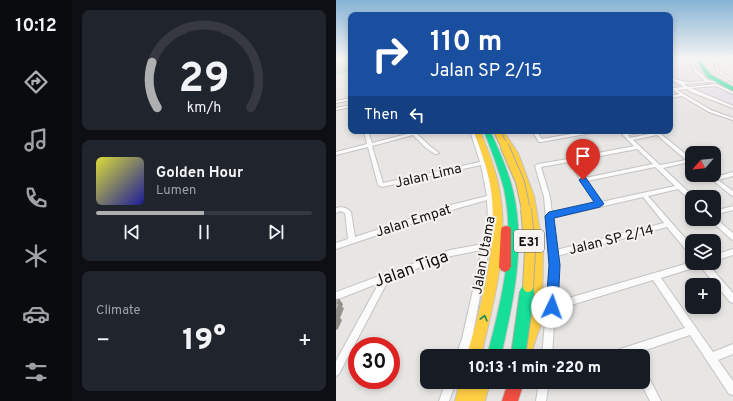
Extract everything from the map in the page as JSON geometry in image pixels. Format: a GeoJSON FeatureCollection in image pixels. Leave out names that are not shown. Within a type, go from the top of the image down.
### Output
{"type":"FeatureCollection","features":[{"type":"Feature","properties":{"kind":"main road"},"geometry":{"type":"LineString","coordinates":[[719,78],[729,86]]}},
{"type":"Feature","properties":{"kind":"main road"},"geometry":{"type":"LineString","coordinates":[[709,80],[729,86]]}},
{"type":"Feature","properties":{"kind":"main road"},"geometry":{"type":"LineString","coordinates":[[476,349],[485,314],[496,249],[498,203],[494,182],[478,134]]}},
{"type":"Feature","properties":{"kind":"main road"},"geometry":{"type":"LineString","coordinates":[[487,134],[496,162],[506,222],[505,268],[491,349]]}},
{"type":"Feature","properties":{"kind":"main road","name":"E31"},"geometry":{"type":"LineString","coordinates":[[487,134],[502,169],[510,198],[513,250],[503,320],[496,349]]}},
{"type":"Feature","properties":{"kind":"main road","name":"E31"},"geometry":{"type":"LineString","coordinates":[[500,134],[514,166],[522,190],[528,224],[529,271],[524,324],[519,349]]}},
{"type":"Feature","properties":{"kind":"main road"},"geometry":{"type":"LineString","coordinates":[[501,134],[514,153],[530,196],[538,249],[535,321],[526,349]]}},
{"type":"Feature","properties":{"kind":"main road"},"geometry":{"type":"LineString","coordinates":[[463,401],[466,389]]}},
{"type":"Feature","properties":{"kind":"main road"},"geometry":{"type":"LineString","coordinates":[[477,401],[480,389]]}},
{"type":"Feature","properties":{"kind":"main road"},"geometry":{"type":"LineString","coordinates":[[483,401],[486,389]]}},
{"type":"Feature","properties":{"kind":"main road"},"geometry":{"type":"LineString","coordinates":[[509,401],[512,389]]}},
{"type":"Feature","properties":{"kind":"street"},"geometry":{"type":"LineString","coordinates":[[706,78],[709,80]]}},
{"type":"Feature","properties":{"kind":"street"},"geometry":{"type":"LineString","coordinates":[[723,78],[729,86]]}},
{"type":"Feature","properties":{"kind":"street"},"geometry":{"type":"LineString","coordinates":[[673,81],[681,83],[709,80]]}},
{"type":"Feature","properties":{"kind":"street"},"geometry":{"type":"LineString","coordinates":[[681,83],[686,87],[733,107]]}},
{"type":"Feature","properties":{"kind":"street"},"geometry":{"type":"LineString","coordinates":[[729,86],[686,87],[673,89],[710,111],[733,118]]}},
{"type":"Feature","properties":{"kind":"street"},"geometry":{"type":"LineString","coordinates":[[673,96],[682,94]]}},
{"type":"Feature","properties":{"kind":"street"},"geometry":{"type":"LineString","coordinates":[[336,102],[348,100]]}},
{"type":"Feature","properties":{"kind":"street"},"geometry":{"type":"LineString","coordinates":[[336,108],[348,106]]}},
{"type":"Feature","properties":{"kind":"street","name":"Jalan Lima"},"geometry":{"type":"LineString","coordinates":[[367,134],[380,184],[382,185],[483,163]]}},
{"type":"Feature","properties":{"kind":"street"},"geometry":{"type":"LineString","coordinates":[[336,154],[409,134]]}},
{"type":"Feature","properties":{"kind":"street"},"geometry":{"type":"LineString","coordinates":[[413,134],[437,153]]}},
{"type":"Feature","properties":{"kind":"street","name":"Jalan Utama"},"geometry":{"type":"LineString","coordinates":[[463,349],[467,339],[491,221],[490,197],[483,163],[473,134]]}},
{"type":"Feature","properties":{"kind":"street"},"geometry":{"type":"LineString","coordinates":[[536,134],[541,141],[580,134]]}},
{"type":"Feature","properties":{"kind":"street"},"geometry":{"type":"LineString","coordinates":[[624,134],[685,192]]}},
{"type":"Feature","properties":{"kind":"street"},"geometry":{"type":"LineString","coordinates":[[630,139],[649,134]]}},
{"type":"Feature","properties":{"kind":"street"},"geometry":{"type":"LineString","coordinates":[[658,134],[685,156]]}},
{"type":"Feature","properties":{"kind":"street"},"geometry":{"type":"LineString","coordinates":[[548,349],[552,307],[554,254],[547,197],[538,166],[638,147]]}},
{"type":"Feature","properties":{"kind":"street"},"geometry":{"type":"LineString","coordinates":[[570,160],[600,204]]}},
{"type":"Feature","properties":{"kind":"street"},"geometry":{"type":"LineString","coordinates":[[583,180],[685,162]]}},
{"type":"Feature","properties":{"kind":"street"},"geometry":{"type":"LineString","coordinates":[[721,177],[733,174]]}},
{"type":"Feature","properties":{"kind":"street"},"geometry":{"type":"LineString","coordinates":[[718,182],[733,194]]}},
{"type":"Feature","properties":{"kind":"street"},"geometry":{"type":"LineString","coordinates":[[549,216],[680,187]]}},
{"type":"Feature","properties":{"kind":"street"},"geometry":{"type":"LineString","coordinates":[[644,195],[685,243]]}},
{"type":"Feature","properties":{"kind":"street","name":"Jalan Empat"},"geometry":{"type":"LineString","coordinates":[[336,246],[453,207],[490,197]]}},
{"type":"Feature","properties":{"kind":"street"},"geometry":{"type":"LineString","coordinates":[[721,211],[733,208]]}},
{"type":"Feature","properties":{"kind":"street"},"geometry":{"type":"LineString","coordinates":[[336,211],[345,210],[348,212],[352,241]]}},
{"type":"Feature","properties":{"kind":"street","name":"Jalan SP 2/14"},"geometry":{"type":"LineString","coordinates":[[554,254],[669,224]]}},
{"type":"Feature","properties":{"kind":"street"},"geometry":{"type":"LineString","coordinates":[[720,226],[733,238]]}},
{"type":"Feature","properties":{"kind":"street","name":"Jalan Tiga"},"geometry":{"type":"LineString","coordinates":[[336,296],[450,253],[487,246]]}},
{"type":"Feature","properties":{"kind":"street"},"geometry":{"type":"LineString","coordinates":[[721,256],[733,252]]}},
{"type":"Feature","properties":{"kind":"street"},"geometry":{"type":"LineString","coordinates":[[552,307],[685,267]]}},
{"type":"Feature","properties":{"kind":"street"},"geometry":{"type":"LineString","coordinates":[[708,270],[733,299]]}},
{"type":"Feature","properties":{"kind":"street"},"geometry":{"type":"LineString","coordinates":[[336,370],[387,276]]}},
{"type":"Feature","properties":{"kind":"street"},"geometry":{"type":"LineString","coordinates":[[655,276],[733,390]]}},
{"type":"Feature","properties":{"kind":"street"},"geometry":{"type":"LineString","coordinates":[[643,349],[692,330]]}},
{"type":"Feature","properties":{"kind":"street"},"geometry":{"type":"LineString","coordinates":[[711,358],[733,349]]}},
{"type":"Feature","properties":{"kind":"street"},"geometry":{"type":"LineString","coordinates":[[444,401],[448,389]]}},
{"type":"Feature","properties":{"kind":"street"},"geometry":{"type":"LineString","coordinates":[[541,401],[543,389]]}},
{"type":"Feature","properties":{"kind":"street"},"geometry":{"type":"LineString","coordinates":[[649,389],[656,401]]}},
{"type":"Feature","properties":{"kind":"shaded area"},"geometry":{"type":"Polygon","coordinates":[[[673,78],[711,78],[717,82],[675,86],[673,84],[673,78]]]}},
{"type":"Feature","properties":{"kind":"shaded area"},"geometry":{"type":"Polygon","coordinates":[[[716,85],[733,93],[733,106],[688,87],[716,85]]]}},
{"type":"Feature","properties":{"kind":"building"},"geometry":{"type":"Polygon","coordinates":[[[339,299],[337,304],[339,303],[336,312],[336,300],[339,299]]]}},
{"type":"Feature","properties":{"kind":"traffic: fast"},"geometry":{"type":"LineString","coordinates":[[712,78],[733,89]]}},
{"type":"Feature","properties":{"kind":"traffic: fast"},"geometry":{"type":"LineString","coordinates":[[488,134],[506,181],[510,198],[513,237],[507,298],[496,349]]}},
{"type":"Feature","properties":{"kind":"traffic: fast"},"geometry":{"type":"LineString","coordinates":[[519,349],[528,287]]}},
{"type":"Feature","properties":{"kind":"traffic: slow"},"geometry":{"type":"LineString","coordinates":[[476,349],[493,270],[497,225],[497,204],[494,184],[478,134]]}},
{"type":"Feature","properties":{"kind":"traffic: slow"},"geometry":{"type":"LineString","coordinates":[[498,134],[517,175],[525,202],[529,238],[528,287]]}},
{"type":"Feature","properties":{"kind":"traffic: slow"},"geometry":{"type":"LineString","coordinates":[[502,134],[514,153],[530,196],[538,249],[535,321],[526,349]]}},
{"type":"Feature","properties":{"kind":"traffic: slow"},"geometry":{"type":"LineString","coordinates":[[463,401],[466,389]]}},
{"type":"Feature","properties":{"kind":"traffic: slow"},"geometry":{"type":"LineString","coordinates":[[477,401],[480,389]]}},
{"type":"Feature","properties":{"kind":"traffic: jam"},"geometry":{"type":"LineString","coordinates":[[505,267],[506,230]]}},
{"type":"Feature","properties":{"kind":"traffic: jam"},"geometry":{"type":"LineString","coordinates":[[510,401],[514,389]]}},
{"type":"Feature","properties":{"kind":"route"},"geometry":{"type":"LineString","coordinates":[[552,307],[554,254],[549,216],[600,204],[583,180]]}}]}
